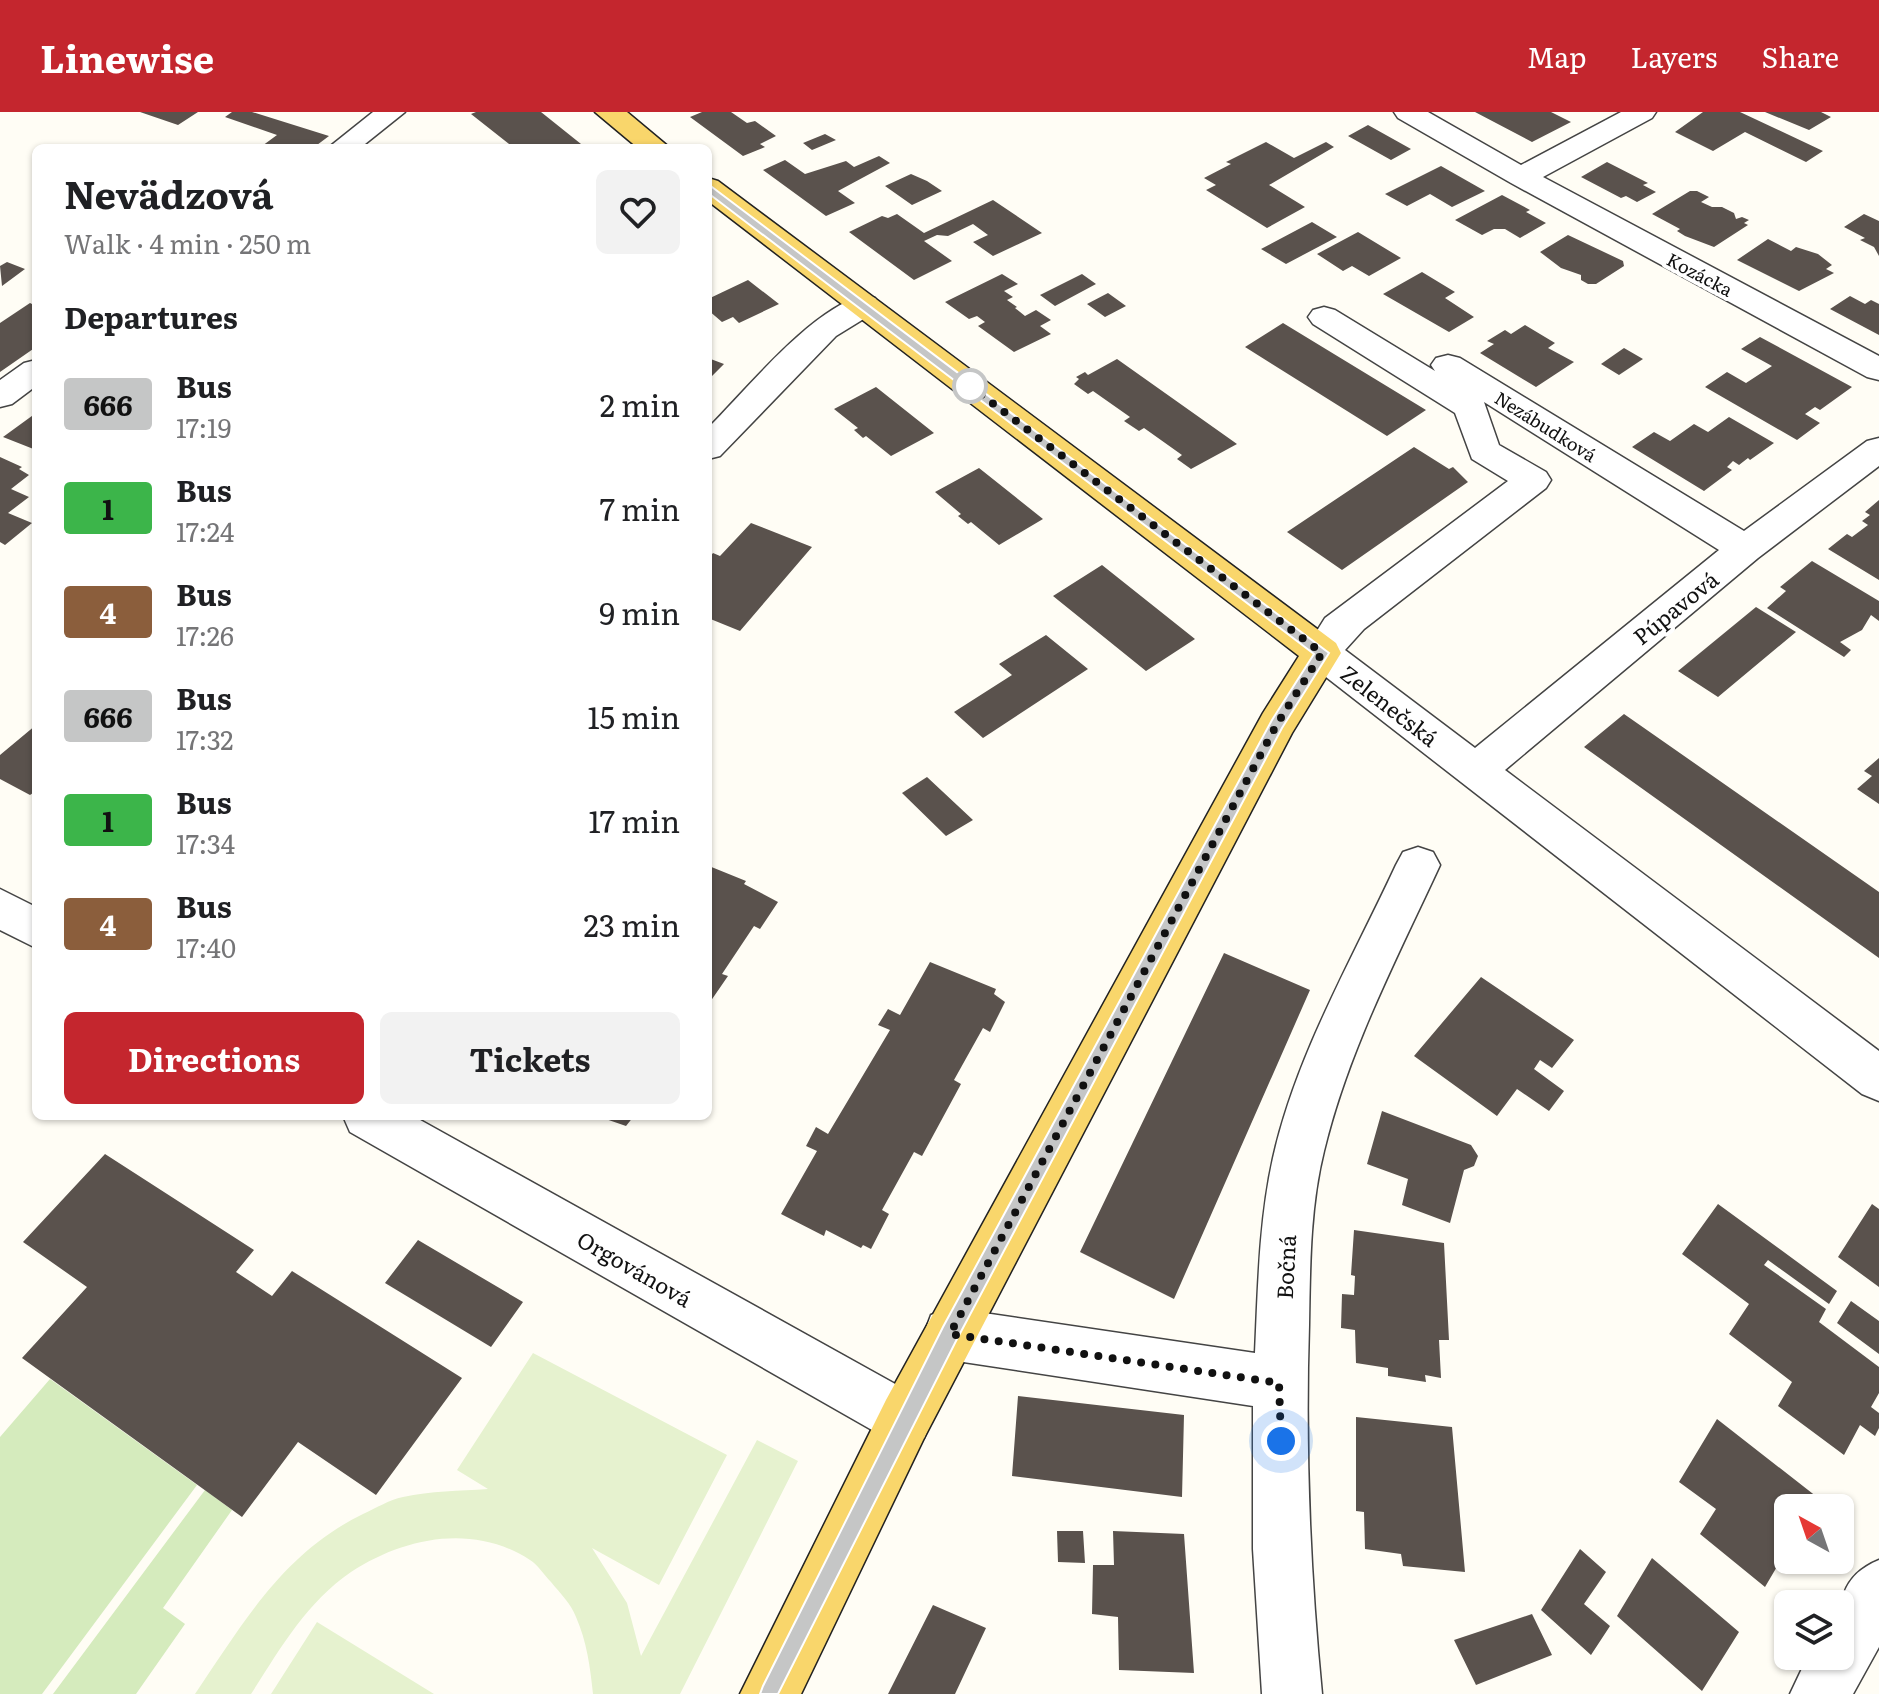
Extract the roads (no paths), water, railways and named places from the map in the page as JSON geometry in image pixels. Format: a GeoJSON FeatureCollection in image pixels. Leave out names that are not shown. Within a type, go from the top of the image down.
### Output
{"type":"FeatureCollection","features":[{"type":"Feature","properties":{"kind":"main road"},"geometry":{"type":"LineString","coordinates":[[609,112],[651,144]]}},
{"type":"Feature","properties":{"kind":"main road","name":"Zelenečská"},"geometry":{"type":"LineString","coordinates":[[712,190],[1322,653]]}},
{"type":"Feature","properties":{"kind":"main road"},"geometry":{"type":"LineString","coordinates":[[770,1694],[950,1334],[1269,738],[1322,653]]}},
{"type":"Feature","properties":{"kind":"street"},"geometry":{"type":"LineString","coordinates":[[347,144],[391,112]]}},
{"type":"Feature","properties":{"kind":"street","name":"Kozácka"},"geometry":{"type":"LineString","coordinates":[[1408,112],[1521,177],[1879,370]]}},
{"type":"Feature","properties":{"kind":"street"},"geometry":{"type":"LineString","coordinates":[[1521,177],[1642,112]]}},
{"type":"Feature","properties":{"kind":"street"},"geometry":{"type":"LineString","coordinates":[[712,444],[825,329],[864,305]]}},
{"type":"Feature","properties":{"kind":"street","name":"Nezábudková"},"geometry":{"type":"LineString","coordinates":[[1322,653],[1339,628],[1533,480],[1484,451],[1470,407],[1336,310],[1745,549]]}},
{"type":"Feature","properties":{"kind":"street"},"geometry":{"type":"LineString","coordinates":[[0,396],[32,373]]}},
{"type":"Feature","properties":{"kind":"street","name":"Púpavová"},"geometry":{"type":"LineString","coordinates":[[1475,771],[1745,549],[1879,449]]}},
{"type":"Feature","properties":{"kind":"street","name":"Zelenečská"},"geometry":{"type":"LineString","coordinates":[[1322,653],[1879,1079]]}},
{"type":"Feature","properties":{"kind":"street","name":"Bočná"},"geometry":{"type":"LineString","coordinates":[[1292,1694],[1287,1643],[1279,1383],[1287,1223],[1303,1134],[1335,1047],[1418,865]]}},
{"type":"Feature","properties":{"kind":"street"},"geometry":{"type":"LineString","coordinates":[[0,908],[32,927]]}},
{"type":"Feature","properties":{"kind":"street","name":"Orgovánová"},"geometry":{"type":"LineString","coordinates":[[374,1120],[905,1419]]}},
{"type":"Feature","properties":{"kind":"street"},"geometry":{"type":"LineString","coordinates":[[950,1334],[1279,1383]]}},
{"type":"Feature","properties":{"kind":"street"},"geometry":{"type":"LineString","coordinates":[[1820,1694],[1879,1589]]}}]}
